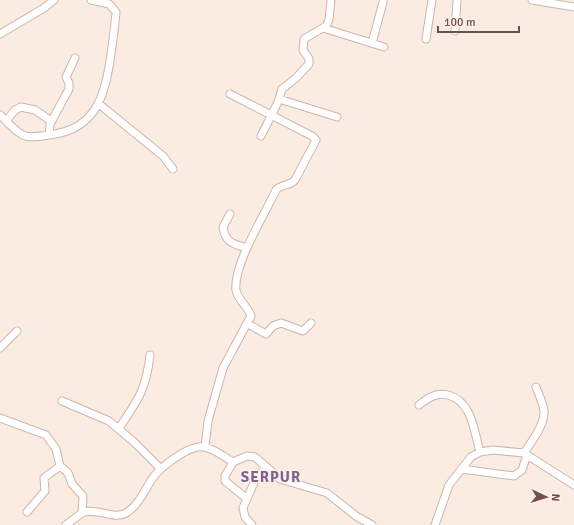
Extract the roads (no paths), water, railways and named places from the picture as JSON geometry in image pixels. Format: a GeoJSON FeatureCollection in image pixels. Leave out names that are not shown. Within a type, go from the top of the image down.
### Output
{"type":"FeatureCollection","features":[{"type":"Feature","properties":{"kind":"street"},"geometry":{"type":"LineString","coordinates":[[0,34],[44,8],[54,0]]}},
{"type":"Feature","properties":{"kind":"street"},"geometry":{"type":"LineString","coordinates":[[0,115],[25,137],[49,135],[72,130],[86,120],[99,104],[108,78],[116,12],[109,4],[91,0]]}},
{"type":"Feature","properties":{"kind":"street"},"geometry":{"type":"LineString","coordinates":[[261,136],[272,115],[282,89],[296,78],[309,64],[309,59],[303,50],[304,39],[323,28],[329,20],[331,0]]}},
{"type":"Feature","properties":{"kind":"street"},"geometry":{"type":"LineString","coordinates":[[426,39],[432,0]]}},
{"type":"Feature","properties":{"kind":"street"},"geometry":{"type":"LineString","coordinates":[[455,31],[457,0]]}},
{"type":"Feature","properties":{"kind":"street"},"geometry":{"type":"LineString","coordinates":[[532,0],[574,7]]}},
{"type":"Feature","properties":{"kind":"street"},"geometry":{"type":"LineString","coordinates":[[372,43],[382,2]]}},
{"type":"Feature","properties":{"kind":"street"},"geometry":{"type":"LineString","coordinates":[[323,28],[384,47]]}},
{"type":"Feature","properties":{"kind":"street"},"geometry":{"type":"LineString","coordinates":[[49,135],[51,121],[69,89],[69,83],[66,77],[74,58]]}},
{"type":"Feature","properties":{"kind":"street"},"geometry":{"type":"LineString","coordinates":[[205,447],[208,422],[223,368],[248,324],[250,314],[240,301],[236,288],[247,248],[276,190],[281,186],[290,184],[295,180],[316,140],[314,137],[230,94]]}},
{"type":"Feature","properties":{"kind":"street"},"geometry":{"type":"LineString","coordinates":[[279,99],[337,117]]}},
{"type":"Feature","properties":{"kind":"street"},"geometry":{"type":"LineString","coordinates":[[99,104],[163,156],[173,169]]}},
{"type":"Feature","properties":{"kind":"street"},"geometry":{"type":"LineString","coordinates":[[6,121],[15,110],[21,107],[35,110],[51,121]]}},
{"type":"Feature","properties":{"kind":"street"},"geometry":{"type":"LineString","coordinates":[[230,214],[223,227],[227,239],[230,242],[247,248]]}},
{"type":"Feature","properties":{"kind":"street"},"geometry":{"type":"LineString","coordinates":[[248,324],[266,334],[273,326],[281,323],[303,331],[311,323]]}},
{"type":"Feature","properties":{"kind":"street"},"geometry":{"type":"LineString","coordinates":[[0,348],[17,331]]}},
{"type":"Feature","properties":{"kind":"street"},"geometry":{"type":"LineString","coordinates":[[119,428],[142,393],[147,376],[150,355]]}},
{"type":"Feature","properties":{"kind":"street"},"geometry":{"type":"LineString","coordinates":[[462,469],[514,476],[522,470],[525,454],[543,418],[542,405],[536,387]]}},
{"type":"Feature","properties":{"kind":"street"},"geometry":{"type":"LineString","coordinates":[[419,405],[428,398],[439,394],[452,396],[463,402],[468,409],[480,452]]}},
{"type":"Feature","properties":{"kind":"street"},"geometry":{"type":"LineString","coordinates":[[62,401],[106,418],[119,428],[161,469]]}},
{"type":"Feature","properties":{"kind":"street"},"geometry":{"type":"LineString","coordinates":[[0,418],[46,435],[56,449],[60,466],[68,473],[72,484],[83,496],[82,513]]}},
{"type":"Feature","properties":{"kind":"street"},"geometry":{"type":"LineString","coordinates":[[66,525],[82,513],[124,514],[133,507],[161,469],[168,462],[195,448],[205,447],[214,450],[233,462]]}},
{"type":"Feature","properties":{"kind":"street"},"geometry":{"type":"LineString","coordinates":[[435,525],[449,485],[472,457],[480,452],[493,450],[525,454],[574,484]]}},
{"type":"Feature","properties":{"kind":"street"},"geometry":{"type":"LineString","coordinates":[[246,498],[225,481],[225,476],[233,462],[247,456],[251,456],[258,459],[280,479],[327,494],[356,516],[372,525]]}},
{"type":"Feature","properties":{"kind":"street"},"geometry":{"type":"LineString","coordinates":[[27,512],[45,491],[44,478],[60,466]]}},
{"type":"Feature","properties":{"kind":"street"},"geometry":{"type":"LineString","coordinates":[[252,525],[243,513],[246,498],[254,486],[256,478],[266,467]]}},
{"type":"Feature","properties":{"kind":"district","name":"SERPUR"},"geometry":{"type":"Point","coordinates":[271,477]}}]}
